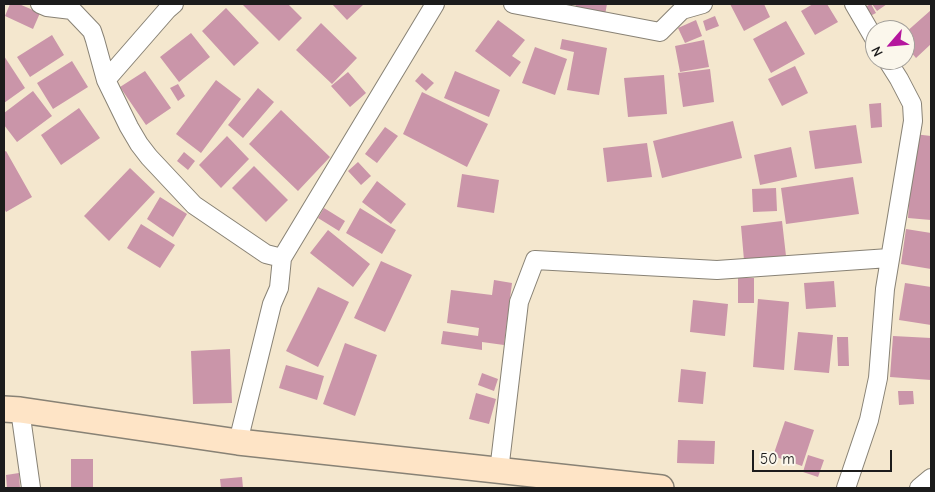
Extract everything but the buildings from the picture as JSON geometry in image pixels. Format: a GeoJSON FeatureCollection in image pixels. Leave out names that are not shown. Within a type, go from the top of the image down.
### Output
{"type":"FeatureCollection","features":[{"type":"Feature","properties":{"kind":"main road"},"geometry":{"type":"LineString","coordinates":[[12,410],[238,442],[661,488]]}},
{"type":"Feature","properties":{"kind":"street"},"geometry":{"type":"LineString","coordinates":[[40,4],[47,7],[72,10],[92,31],[106,80],[129,127],[149,157],[194,206],[266,254],[282,258]]}},
{"type":"Feature","properties":{"kind":"street"},"geometry":{"type":"LineString","coordinates":[[106,80],[174,4]]}},
{"type":"Feature","properties":{"kind":"street"},"geometry":{"type":"LineString","coordinates":[[238,442],[272,304],[279,288],[282,258],[435,4]]}},
{"type":"Feature","properties":{"kind":"street"},"geometry":{"type":"LineString","coordinates":[[513,4],[660,32],[682,10],[703,4]]}},
{"type":"Feature","properties":{"kind":"street"},"geometry":{"type":"LineString","coordinates":[[854,4],[865,23]]}},
{"type":"Feature","properties":{"kind":"street"},"geometry":{"type":"LineString","coordinates":[[846,488],[869,420],[878,378],[889,258],[913,121],[912,104],[893,70]]}},
{"type":"Feature","properties":{"kind":"street"},"geometry":{"type":"LineString","coordinates":[[499,471],[520,302],[535,260],[717,270],[889,258]]}},
{"type":"Feature","properties":{"kind":"street"},"geometry":{"type":"LineString","coordinates":[[12,410],[31,488]]}},
{"type":"Feature","properties":{"kind":"street"},"geometry":{"type":"LineString","coordinates":[[919,488],[931,478]]}}]}
